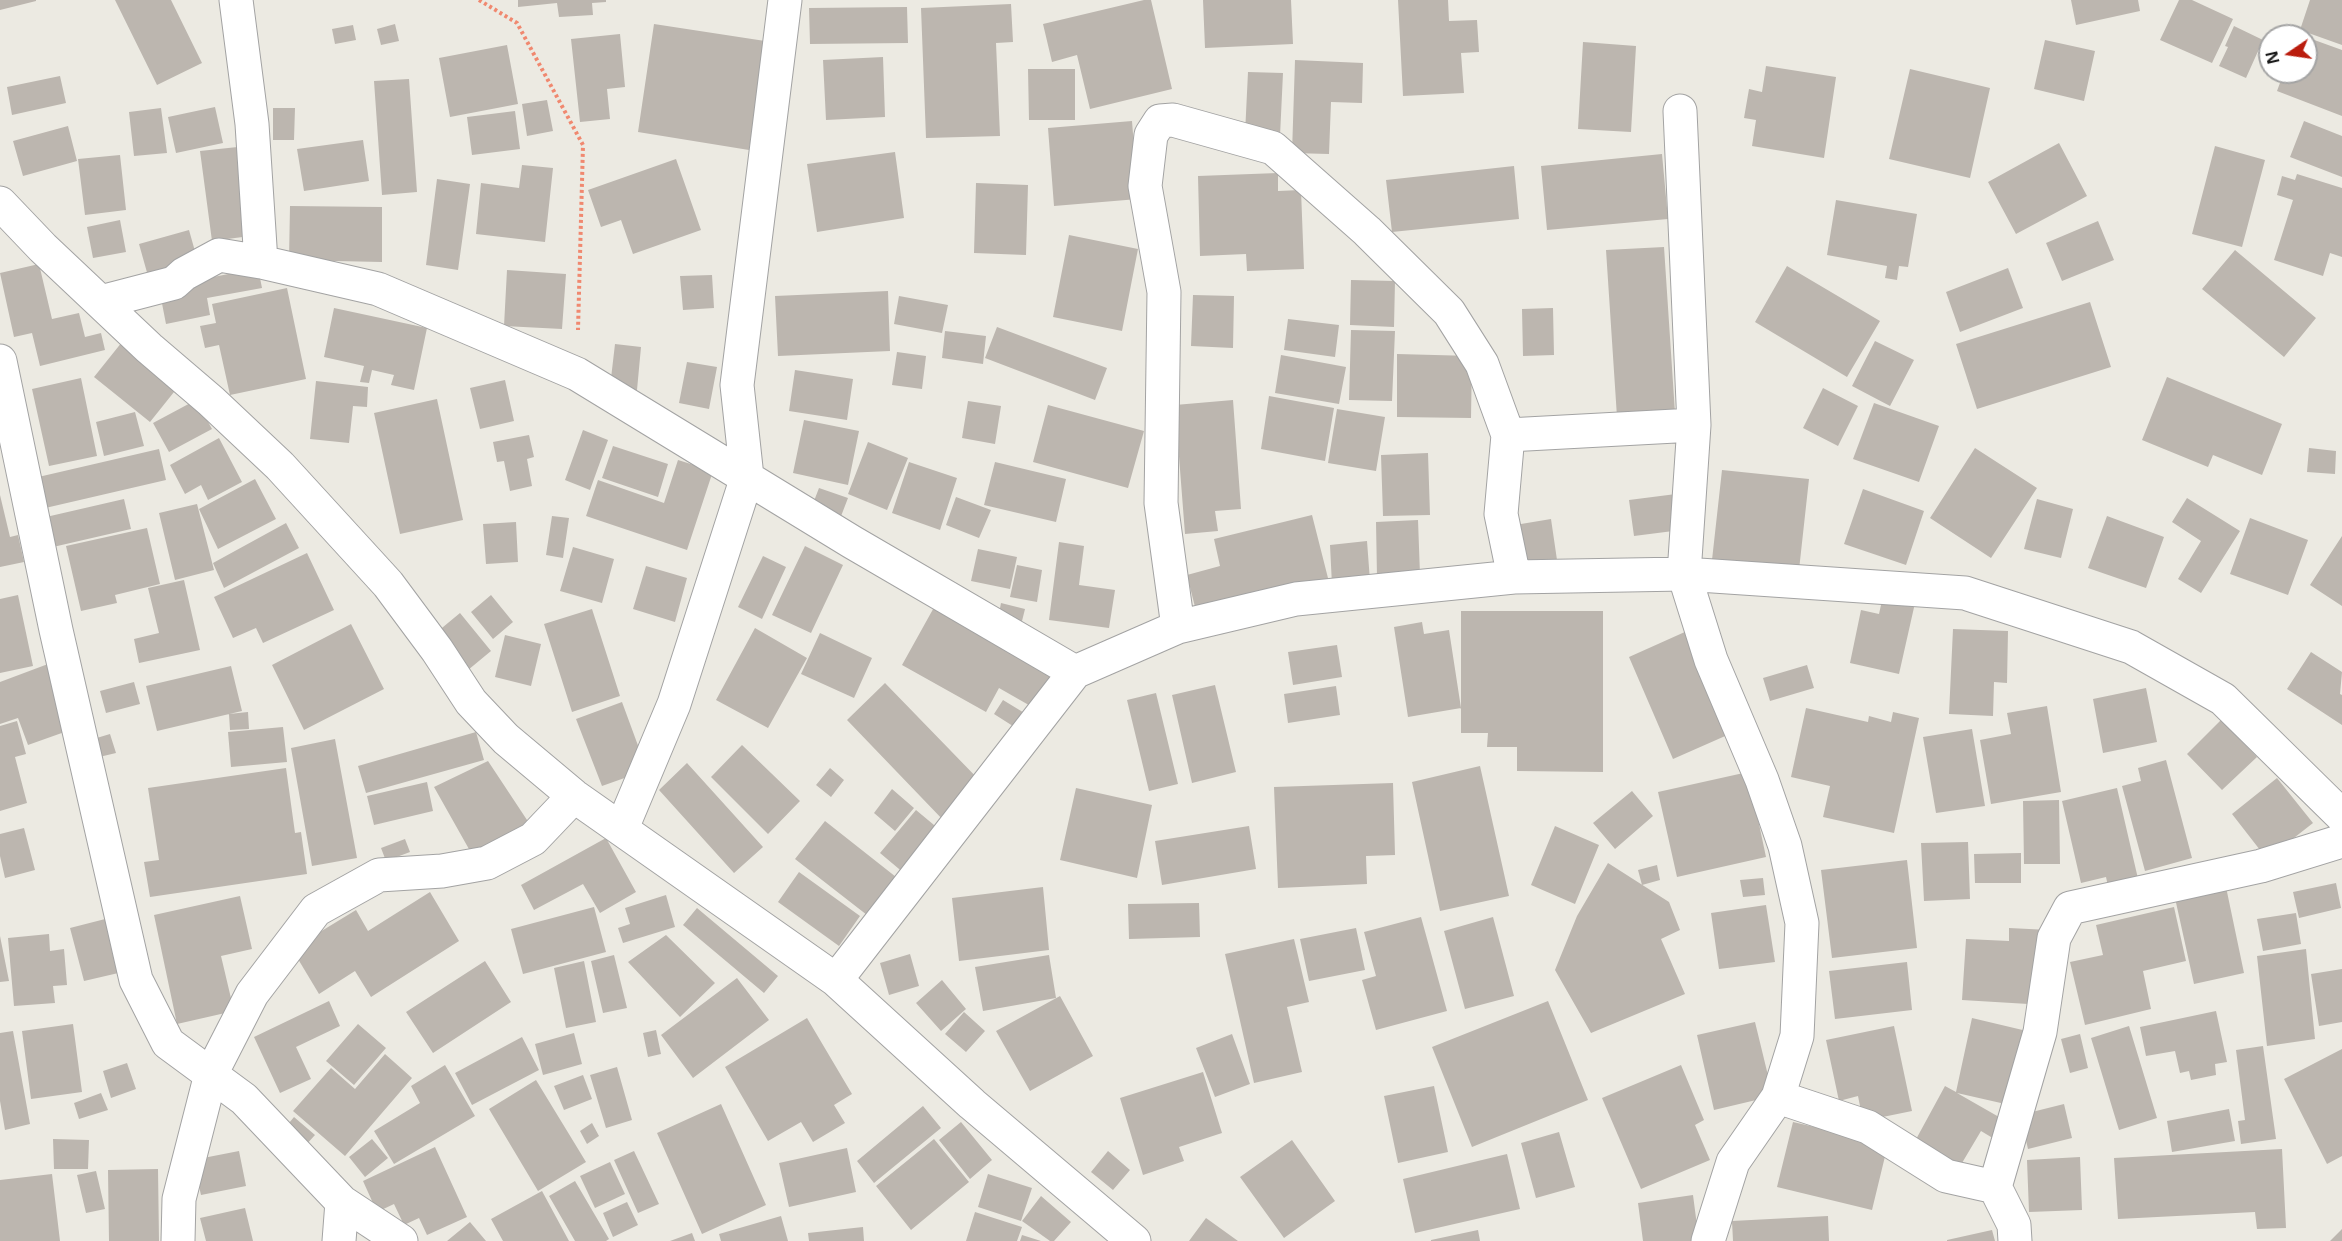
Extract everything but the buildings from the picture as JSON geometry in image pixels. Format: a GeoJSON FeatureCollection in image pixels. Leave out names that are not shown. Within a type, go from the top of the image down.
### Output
{"type":"FeatureCollection","features":[{"type":"Feature","properties":{"kind":"street"},"geometry":{"type":"LineString","coordinates":[[236,0],[252,124],[261,262]]}},
{"type":"Feature","properties":{"kind":"street"},"geometry":{"type":"LineString","coordinates":[[622,828],[674,704],[747,477],[737,385],[785,0]]}},
{"type":"Feature","properties":{"kind":"street"},"geometry":{"type":"LineString","coordinates":[[1680,111],[1694,425],[1683,574],[1711,660],[1762,780],[1785,846],[1802,923],[1797,1036],[1778,1097],[1733,1162],[1708,1241]]}},
{"type":"Feature","properties":{"kind":"street"},"geometry":{"type":"LineString","coordinates":[[1178,627],[1161,503],[1164,292],[1145,186],[1151,135],[1160,121],[1173,120],[1273,148],[1367,231],[1449,312],[1482,364],[1508,435],[1501,514],[1514,577]]}},
{"type":"Feature","properties":{"kind":"street"},"geometry":{"type":"LineString","coordinates":[[0,203],[43,248],[148,348],[211,401],[280,466],[388,584],[437,650],[471,702],[506,740],[574,796],[836,980],[972,1104],[1134,1241]]}},
{"type":"Feature","properties":{"kind":"street"},"geometry":{"type":"LineString","coordinates":[[101,302],[174,282],[219,255],[261,262],[378,289],[577,374],[852,542],[1075,672]]}},
{"type":"Feature","properties":{"kind":"street"},"geometry":{"type":"LineString","coordinates":[[0,361],[56,630],[136,980],[168,1043],[244,1099],[342,1202],[401,1241]]}},
{"type":"Feature","properties":{"kind":"street"},"geometry":{"type":"LineString","coordinates":[[1508,435],[1694,425]]}},
{"type":"Feature","properties":{"kind":"street"},"geometry":{"type":"LineString","coordinates":[[836,980],[1075,672],[1178,627],[1296,600],[1514,577],[1683,574],[1965,593],[2131,647],[2223,699],[2342,816]]}},
{"type":"Feature","properties":{"kind":"street"},"geometry":{"type":"LineString","coordinates":[[178,1241],[179,1199],[211,1074],[252,994],[316,910],[379,875],[442,872],[487,863],[533,839],[574,796]]}},
{"type":"Feature","properties":{"kind":"street"},"geometry":{"type":"LineString","coordinates":[[2015,1241],[2013,1225],[1995,1187],[2040,1032],[2054,938],[2070,908],[2261,866],[2342,841]]}},
{"type":"Feature","properties":{"kind":"street"},"geometry":{"type":"LineString","coordinates":[[1778,1097],[1868,1127],[1946,1176],[1995,1187]]}},
{"type":"Feature","properties":{"kind":"street"},"geometry":{"type":"LineString","coordinates":[[339,1241],[342,1202]]}},
{"type":"Feature","properties":{"kind":"path"},"geometry":{"type":"LineString","coordinates":[[479,0],[517,23],[583,145],[577,374]]}}]}
